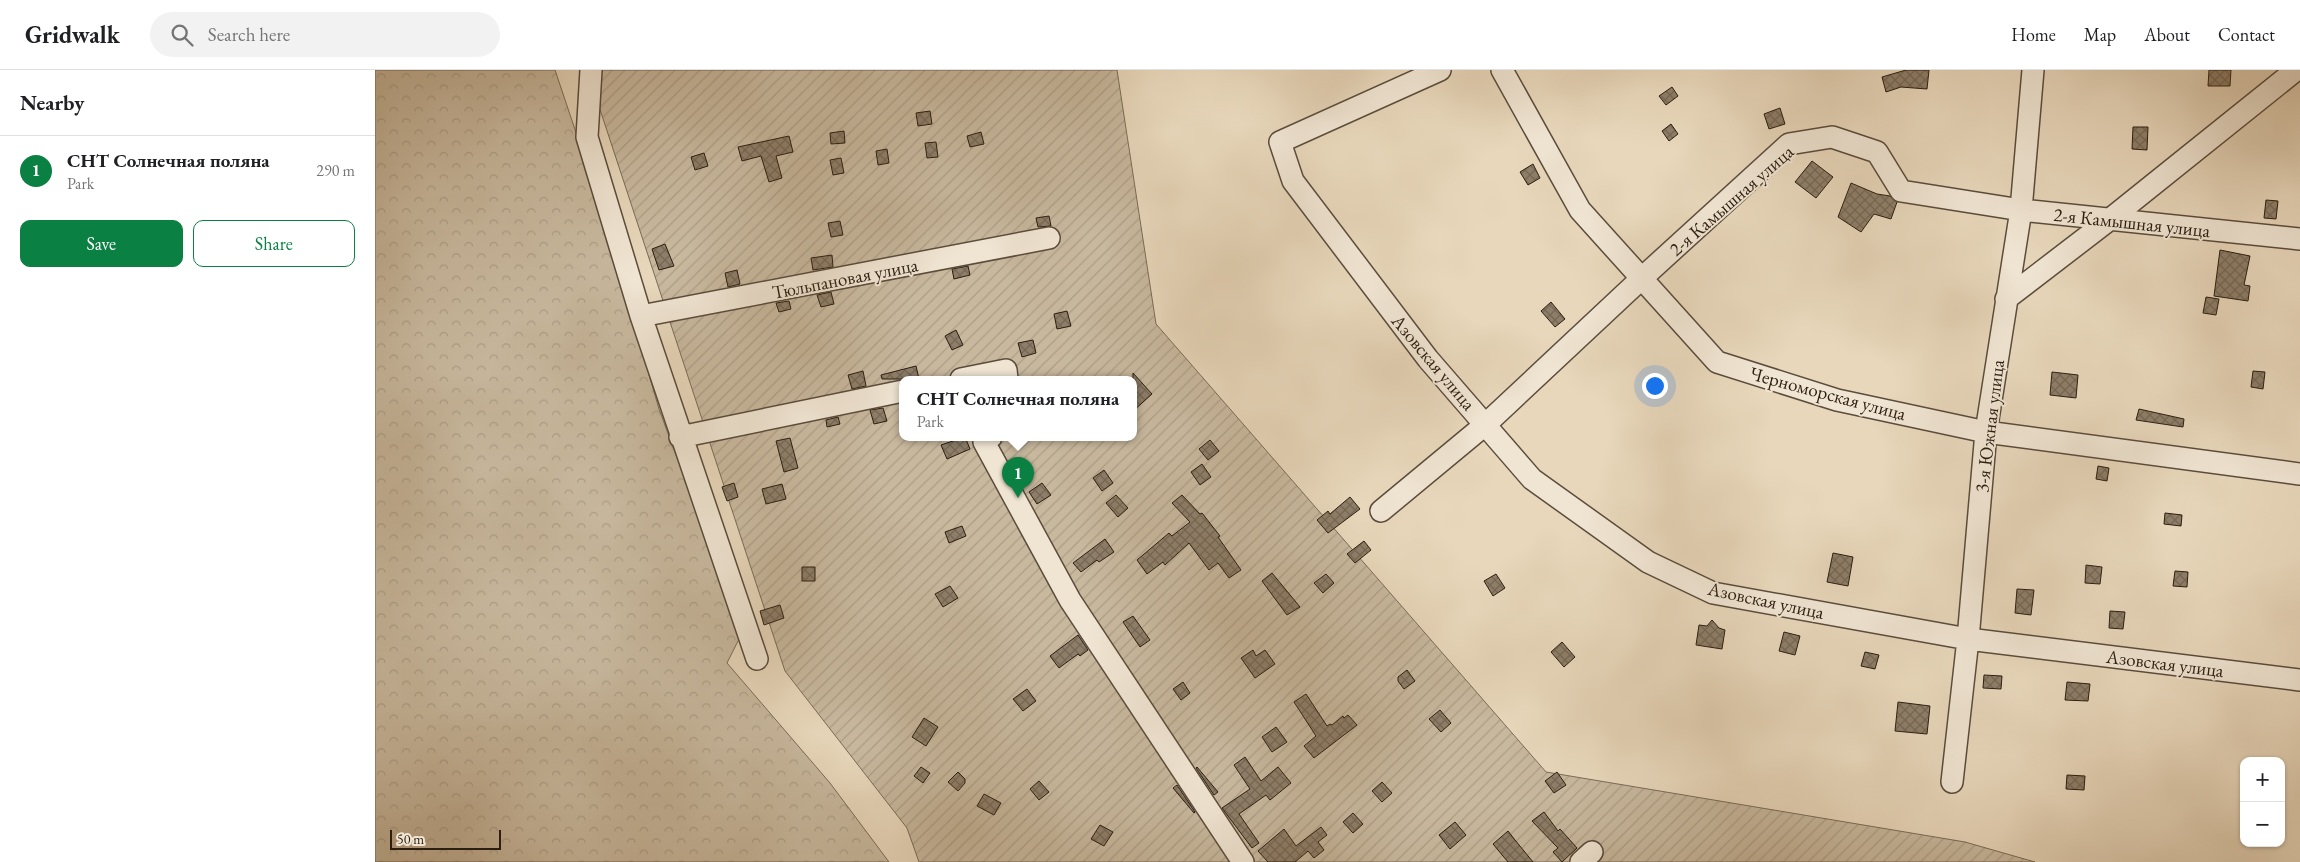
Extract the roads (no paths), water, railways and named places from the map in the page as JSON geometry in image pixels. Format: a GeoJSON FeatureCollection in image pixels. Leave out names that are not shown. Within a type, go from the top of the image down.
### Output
{"type":"FeatureCollection","features":[{"type":"Feature","properties":{"kind":"street"},"geometry":{"type":"LineString","coordinates":[[591,70],[587,137],[641,316],[757,659]]}},
{"type":"Feature","properties":{"kind":"street","name":"Азовская улица"},"geometry":{"type":"LineString","coordinates":[[1440,70],[1280,142],[1293,181],[1428,359],[1532,478],[1648,562],[1713,592],[1968,639],[2300,680]]}},
{"type":"Feature","properties":{"kind":"street","name":"Черноморская улица"},"geometry":{"type":"LineString","coordinates":[[1502,70],[1580,210],[1717,362],[1837,400],[1986,432],[2300,474]]}},
{"type":"Feature","properties":{"kind":"street","name":"3-я Южная улица"},"geometry":{"type":"LineString","coordinates":[[1952,782],[1968,639],[1986,432],[2021,210],[2033,70]]}},
{"type":"Feature","properties":{"kind":"street"},"geometry":{"type":"LineString","coordinates":[[2006,299],[2109,220],[2296,70]]}},
{"type":"Feature","properties":{"kind":"street","name":"2-я Камышная улица"},"geometry":{"type":"LineString","coordinates":[[1381,511],[1486,424],[1789,144],[1832,137],[1877,152],[1901,190],[2021,210],[2300,239]]}},
{"type":"Feature","properties":{"kind":"street","name":"Тюльпановая улица"},"geometry":{"type":"LineString","coordinates":[[641,316],[1049,238]]}},
{"type":"Feature","properties":{"kind":"street"},"geometry":{"type":"LineString","coordinates":[[976,376],[1006,370],[1007,376]]}},
{"type":"Feature","properties":{"kind":"street"},"geometry":{"type":"LineString","coordinates":[[681,437],[899,392]]}},
{"type":"Feature","properties":{"kind":"street"},"geometry":{"type":"LineString","coordinates":[[985,441],[984,442],[1070,600],[1243,862]]}},
{"type":"Feature","properties":{"kind":"place","name":"СНТ Солнечная поляна"},"geometry":{"type":"Point","coordinates":[1018,498]}}]}
